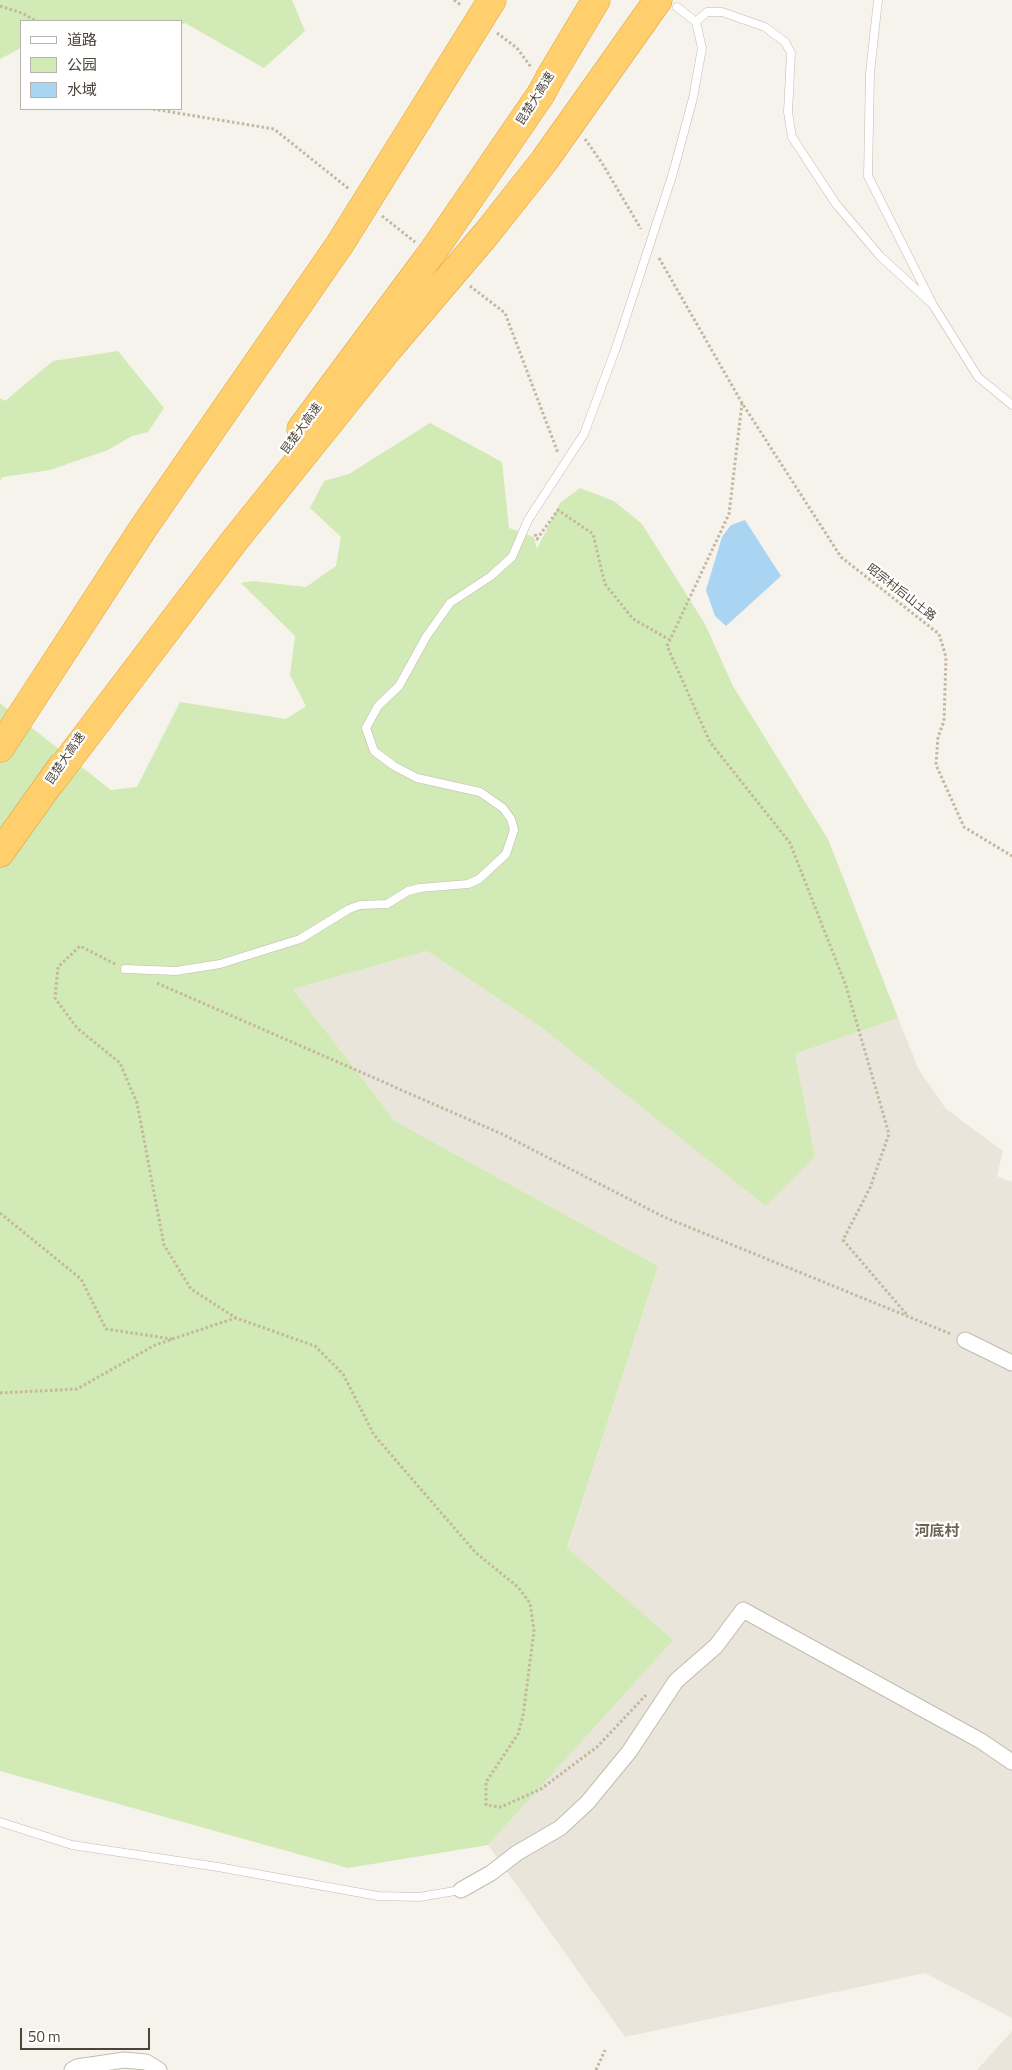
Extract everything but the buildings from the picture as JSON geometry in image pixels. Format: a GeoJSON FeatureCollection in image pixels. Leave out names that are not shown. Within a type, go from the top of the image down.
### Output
{"type":"FeatureCollection","features":[{"type":"Feature","properties":{"kind":"highway"},"geometry":{"type":"LineString","coordinates":[[0,748],[144,527],[340,244],[492,0]]}},
{"type":"Feature","properties":{"kind":"highway","name":"昆楚大高速"},"geometry":{"type":"LineString","coordinates":[[0,853],[52,781],[151,633],[428,252],[545,86],[596,0]]}},
{"type":"Feature","properties":{"kind":"highway"},"geometry":{"type":"LineString","coordinates":[[52,781],[235,540],[390,347],[487,233],[667,4]]}},
{"type":"Feature","properties":{"kind":"street"},"geometry":{"type":"LineString","coordinates":[[965,1340],[1012,1363]]}},
{"type":"Feature","properties":{"kind":"street"},"geometry":{"type":"LineString","coordinates":[[461,1890],[491,1873],[517,1852],[560,1828],[587,1803],[629,1752],[676,1681],[716,1646],[743,1610],[981,1741],[1012,1762]]}},
{"type":"Feature","properties":{"kind":"street"},"geometry":{"type":"LineString","coordinates":[[72,2070],[77,2067],[124,2060],[146,2062],[158,2070]]}},
{"type":"Feature","properties":{"kind":"lane"},"geometry":{"type":"LineString","coordinates":[[878,0],[870,74],[868,176],[933,305],[978,377],[1012,405]]}},
{"type":"Feature","properties":{"kind":"lane"},"geometry":{"type":"LineString","coordinates":[[125,969],[176,971],[220,964],[300,939],[349,909],[360,905],[387,904],[408,892],[420,888],[468,884],[479,879],[506,854],[514,830],[511,818],[503,808],[480,792],[417,778],[394,766],[374,751],[366,728],[378,706],[399,686],[426,637],[450,603],[491,576],[512,557],[528,520],[564,468],[584,434],[616,348],[673,173],[699,71],[702,48],[696,22],[667,4]]}},
{"type":"Feature","properties":{"kind":"lane"},"geometry":{"type":"LineString","coordinates":[[696,22],[707,12],[722,12],[765,26],[785,42],[791,53],[788,112],[792,137],[836,204],[880,256],[933,305]]}},
{"type":"Feature","properties":{"kind":"lane"},"geometry":{"type":"LineString","coordinates":[[0,1822],[72,1845],[218,1867],[378,1896],[419,1897],[461,1890]]}},
{"type":"Feature","properties":{"kind":"path"},"geometry":{"type":"LineString","coordinates":[[0,6],[22,13],[34,20]]}},
{"type":"Feature","properties":{"kind":"path"},"geometry":{"type":"LineString","coordinates":[[158,110],[274,129],[350,190]]}},
{"type":"Feature","properties":{"kind":"path","name":"昭宗村后山土路"},"geometry":{"type":"LineString","coordinates":[[579,131],[602,163],[742,403],[841,557],[939,634],[946,657],[944,721],[938,737],[936,765],[964,827],[1012,856]]}},
{"type":"Feature","properties":{"kind":"path"},"geometry":{"type":"LineString","coordinates":[[375,210],[428,252]]}},
{"type":"Feature","properties":{"kind":"path"},"geometry":{"type":"LineString","coordinates":[[463,280],[505,314],[564,468]]}},
{"type":"Feature","properties":{"kind":"path"},"geometry":{"type":"LineString","coordinates":[[742,403],[729,514],[667,646],[710,742],[790,843],[846,986],[889,1134],[870,1188],[843,1240],[909,1317]]}},
{"type":"Feature","properties":{"kind":"path"},"geometry":{"type":"LineString","coordinates":[[528,520],[538,540],[558,510],[592,534],[604,584],[633,619],[670,640]]}},
{"type":"Feature","properties":{"kind":"path"},"geometry":{"type":"LineString","coordinates":[[676,1681],[657,1683],[597,1747],[542,1789],[501,1807],[486,1805],[486,1782],[518,1734],[523,1716],[534,1631],[530,1603],[518,1587],[476,1553],[374,1436],[344,1374],[315,1346],[236,1318],[191,1289],[164,1246],[134,1095],[120,1064],[78,1028],[55,998],[58,966],[80,946],[125,969],[502,1134],[664,1217],[965,1340]]}},
{"type":"Feature","properties":{"kind":"path"},"geometry":{"type":"LineString","coordinates":[[0,1213],[81,1279],[106,1329],[174,1339]]}},
{"type":"Feature","properties":{"kind":"path"},"geometry":{"type":"LineString","coordinates":[[0,1393],[77,1388],[156,1345],[236,1318]]}},
{"type":"Feature","properties":{"kind":"path"},"geometry":{"type":"LineString","coordinates":[[596,2070],[604,2050]]}},
{"type":"Feature","properties":{"kind":"shaded area"},"geometry":{"type":"Polygon","coordinates":[[[427,951],[545,1030],[815,1156],[795,1054],[898,1018],[919,1070],[946,1109],[1003,1151],[997,1176],[1012,1182],[1012,2018],[925,1973],[625,2037],[488,1845],[672,1640],[567,1549],[658,1266],[395,1121],[293,989],[427,951]]]}},
{"type":"Feature","properties":{"kind":"shaded area"},"geometry":{"type":"Polygon","coordinates":[[[1012,2031],[1012,2070],[977,2070],[1012,2031]]]}},
{"type":"Feature","properties":{"kind":"green space"},"geometry":{"type":"Polygon","coordinates":[[[0,0],[292,0],[305,31],[264,68],[185,23],[182,24],[182,20],[20,20],[20,49],[0,59],[0,0]]]}},
{"type":"Feature","properties":{"kind":"green space"},"geometry":{"type":"Polygon","coordinates":[[[118,351],[164,408],[148,432],[132,436],[108,450],[50,470],[3,477],[0,481],[0,398],[5,401],[53,361],[118,351]]]}},
{"type":"Feature","properties":{"kind":"green space"},"geometry":{"type":"Polygon","coordinates":[[[430,423],[502,462],[509,528],[534,537],[537,549],[560,503],[580,488],[614,501],[642,524],[705,624],[733,686],[828,839],[898,1018],[795,1054],[815,1156],[766,1206],[545,1030],[427,951],[293,989],[395,1121],[658,1266],[567,1548],[673,1640],[488,1845],[348,1868],[0,1771],[0,703],[111,790],[137,787],[180,702],[286,719],[306,706],[290,675],[295,636],[241,583],[253,581],[306,587],[336,566],[341,537],[310,508],[324,481],[349,474],[430,423]]]}},
{"type":"Feature","properties":{"kind":"water"},"geometry":{"type":"Polygon","coordinates":[[[745,520],[781,576],[726,626],[715,616],[706,590],[722,537],[731,525],[745,520]]]}},
{"type":"Feature","properties":{"kind":"district","name":"河底村"},"geometry":{"type":"Point","coordinates":[937,1532]}}]}
